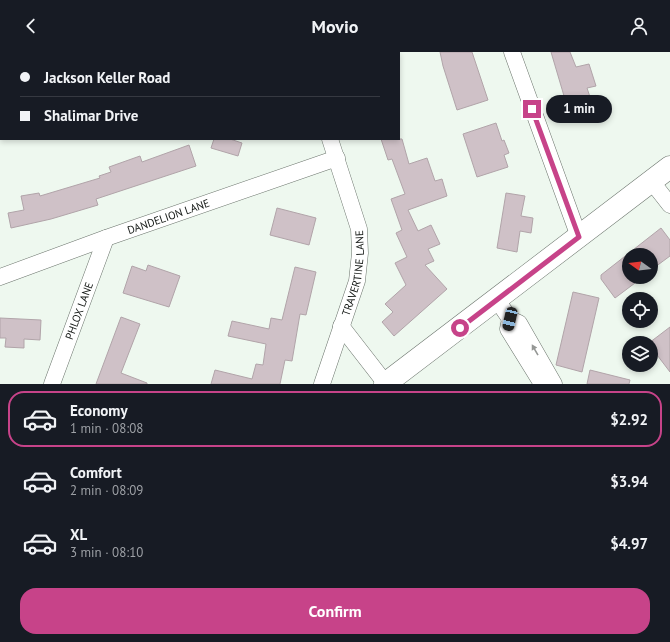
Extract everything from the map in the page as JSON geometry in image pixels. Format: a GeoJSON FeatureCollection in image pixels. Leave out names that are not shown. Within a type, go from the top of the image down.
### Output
{"type":"FeatureCollection","features":[{"type":"Feature","properties":{"kind":"main road"},"geometry":{"type":"LineString","coordinates":[[385,384],[670,167]]}},
{"type":"Feature","properties":{"kind":"street"},"geometry":{"type":"LineString","coordinates":[[512,52],[579,237]]}},
{"type":"Feature","properties":{"kind":"street","name":"TRAVERTINE LANE"},"geometry":{"type":"LineString","coordinates":[[322,384],[357,281],[360,253],[359,229],[330,140]]}},
{"type":"Feature","properties":{"kind":"street","name":"DANDELION LANE"},"geometry":{"type":"LineString","coordinates":[[0,277],[106,238],[337,158]]}},
{"type":"Feature","properties":{"kind":"street"},"geometry":{"type":"LineString","coordinates":[[652,182],[670,205]]}},
{"type":"Feature","properties":{"kind":"street","name":"PHLOX LANE"},"geometry":{"type":"LineString","coordinates":[[52,384],[106,238]]}},
{"type":"Feature","properties":{"kind":"street"},"geometry":{"type":"LineString","coordinates":[[497,300],[510,319],[519,323],[554,384]]}},
{"type":"Feature","properties":{"kind":"street"},"geometry":{"type":"LineString","coordinates":[[510,319],[508,329],[542,384]]}},
{"type":"Feature","properties":{"kind":"street"},"geometry":{"type":"LineString","coordinates":[[341,326],[385,384]]}},
{"type":"Feature","properties":{"kind":"building"},"geometry":{"type":"Polygon","coordinates":[[[440,52],[472,52],[488,100],[457,110],[440,52]]]}},
{"type":"Feature","properties":{"kind":"building"},"geometry":{"type":"Polygon","coordinates":[[[551,52],[570,52],[576,67],[589,64],[596,86],[587,88],[592,103],[573,109],[572,104],[567,106],[551,52]]]}},
{"type":"Feature","properties":{"kind":"building"},"geometry":{"type":"Polygon","coordinates":[[[496,123],[502,141],[504,140],[509,153],[504,155],[508,167],[477,177],[463,134],[496,123]]]}},
{"type":"Feature","properties":{"kind":"building"},"geometry":{"type":"Polygon","coordinates":[[[402,139],[409,164],[427,158],[435,181],[442,179],[447,196],[408,210],[418,231],[431,225],[440,244],[428,249],[434,261],[425,265],[447,289],[394,336],[382,322],[393,312],[385,304],[406,285],[395,263],[407,257],[396,233],[402,230],[391,199],[405,194],[392,159],[388,160],[381,140],[402,139]]]}},
{"type":"Feature","properties":{"kind":"building"},"geometry":{"type":"Polygon","coordinates":[[[214,140],[233,140],[242,143],[238,156],[211,148],[214,140]]]}},
{"type":"Feature","properties":{"kind":"building"},"geometry":{"type":"Polygon","coordinates":[[[189,145],[196,166],[96,199],[98,205],[51,219],[11,228],[8,213],[24,210],[21,196],[39,193],[40,196],[100,178],[99,176],[111,172],[109,167],[140,156],[142,162],[189,145]]]}},
{"type":"Feature","properties":{"kind":"building"},"geometry":{"type":"Polygon","coordinates":[[[506,193],[525,196],[521,216],[533,218],[531,233],[520,231],[517,252],[497,248],[506,193]]]}},
{"type":"Feature","properties":{"kind":"building"},"geometry":{"type":"Polygon","coordinates":[[[277,208],[316,218],[309,245],[270,235],[277,208]]]}},
{"type":"Feature","properties":{"kind":"building"},"geometry":{"type":"Polygon","coordinates":[[[661,228],[670,240],[670,256],[658,265],[658,248],[635,248],[661,228]]]}},
{"type":"Feature","properties":{"kind":"building"},"geometry":{"type":"Polygon","coordinates":[[[622,259],[622,284],[634,284],[615,298],[601,279],[601,275],[622,259]]]}},
{"type":"Feature","properties":{"kind":"building"},"geometry":{"type":"Polygon","coordinates":[[[148,265],[180,276],[169,307],[123,293],[132,266],[146,271],[148,265]]]}},
{"type":"Feature","properties":{"kind":"building"},"geometry":{"type":"Polygon","coordinates":[[[295,267],[316,272],[306,315],[300,314],[292,361],[285,360],[280,384],[211,384],[215,370],[252,379],[256,364],[263,365],[266,344],[228,336],[232,321],[269,329],[271,318],[282,320],[295,267]]]}},
{"type":"Feature","properties":{"kind":"building"},"geometry":{"type":"Polygon","coordinates":[[[573,292],[599,298],[582,372],[556,365],[573,292]]]}},
{"type":"Feature","properties":{"kind":"building"},"geometry":{"type":"Polygon","coordinates":[[[121,317],[140,324],[121,373],[147,384],[96,384],[121,317]]]}},
{"type":"Feature","properties":{"kind":"building"},"geometry":{"type":"Polygon","coordinates":[[[0,318],[41,320],[40,340],[24,339],[24,348],[5,347],[6,338],[0,338],[0,318]]]}},
{"type":"Feature","properties":{"kind":"building"},"geometry":{"type":"Polygon","coordinates":[[[670,327],[670,372],[658,356],[658,336],[670,327]]]}},
{"type":"Feature","properties":{"kind":"building"},"geometry":{"type":"Polygon","coordinates":[[[590,370],[630,380],[629,384],[587,384],[590,370]]]}},
{"type":"Feature","properties":{"kind":"route"},"geometry":{"type":"LineString","coordinates":[[460,328],[579,237],[532,109]]}}]}
